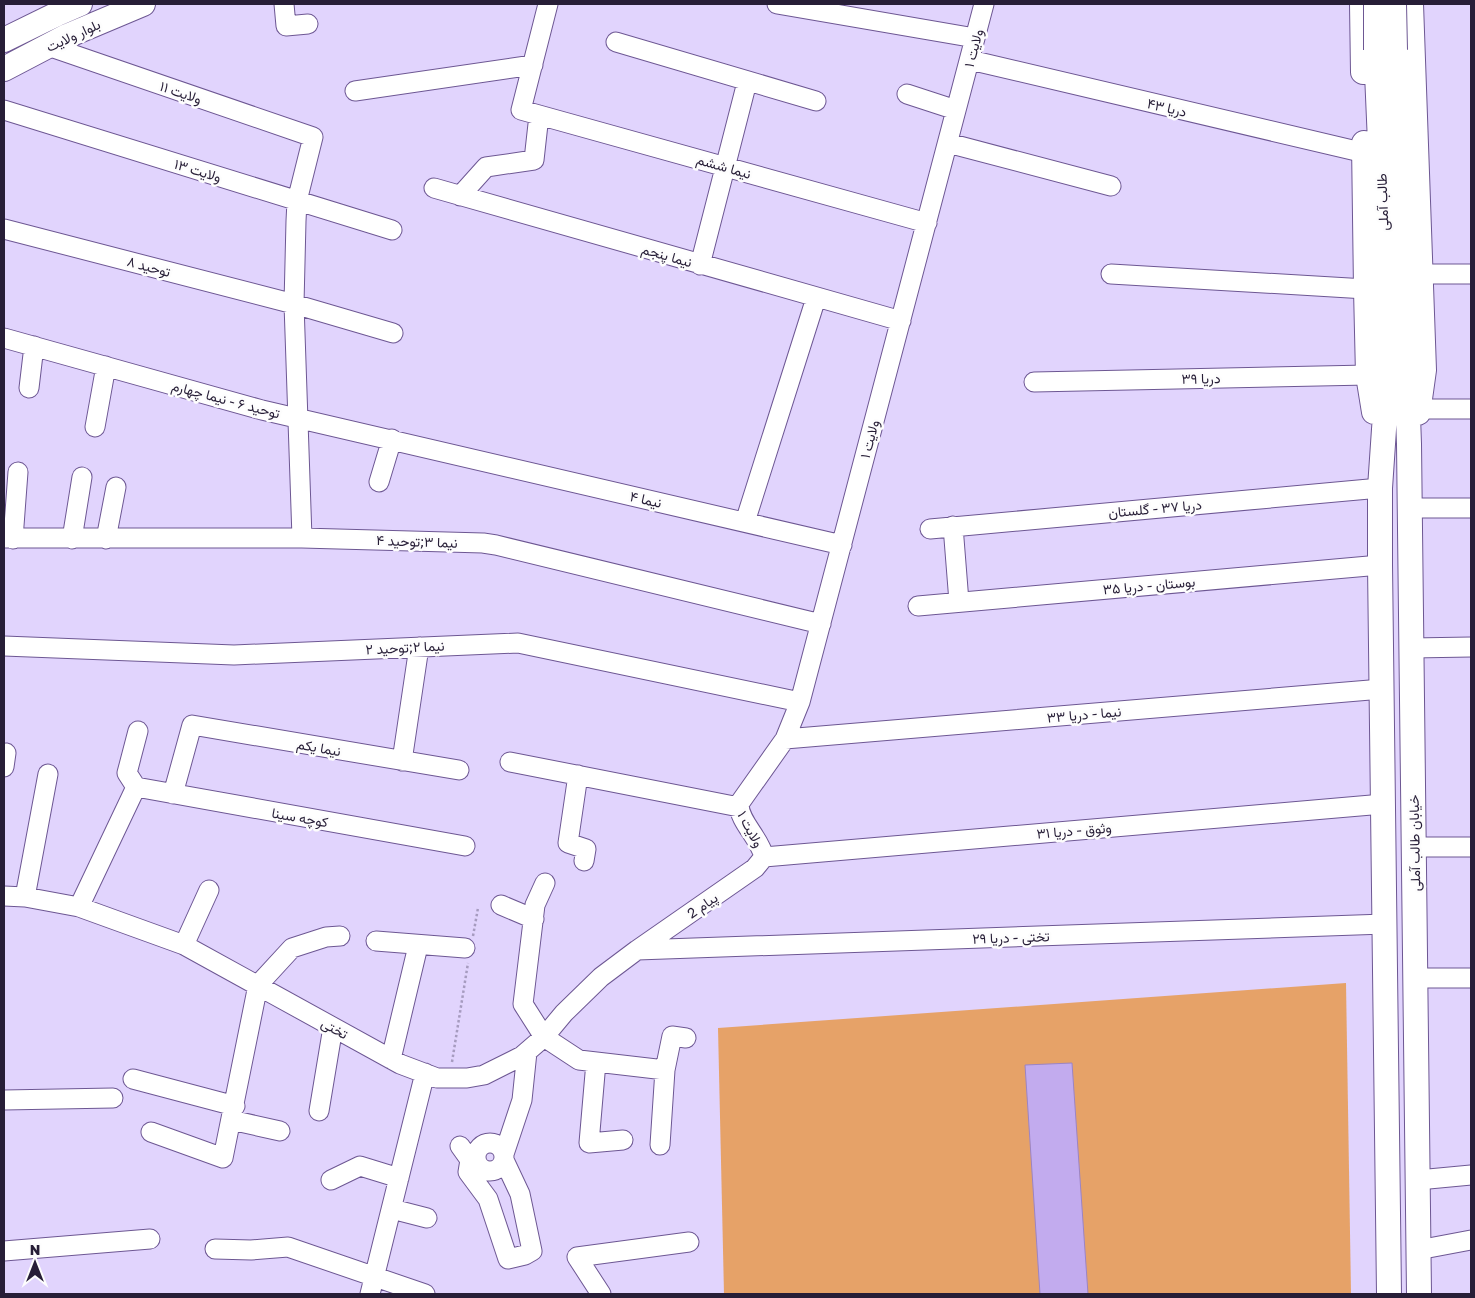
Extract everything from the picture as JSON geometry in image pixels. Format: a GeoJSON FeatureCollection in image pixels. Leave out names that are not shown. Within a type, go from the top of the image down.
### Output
{"type":"FeatureCollection","features":[{"type":"Feature","properties":{"kind":"main road","name":"بلوار ولایت"},"geometry":{"type":"LineString","coordinates":[[5,36],[80,4]]}},
{"type":"Feature","properties":{"kind":"main road","name":"بلوار ولایت"},"geometry":{"type":"LineString","coordinates":[[4,69],[48,46],[143,4]]}},
{"type":"Feature","properties":{"kind":"main road"},"geometry":{"type":"LineString","coordinates":[[1362,4],[1368,375],[1373,409],[1382,447],[1380,565],[1389,1294]]}},
{"type":"Feature","properties":{"kind":"main road","name":"طالب آملی"},"geometry":{"type":"LineString","coordinates":[[1376,4],[1385,50],[1404,400]]}},
{"type":"Feature","properties":{"kind":"main road","name":"طالب آملی"},"geometry":{"type":"LineString","coordinates":[[1385,50],[1394,4]]}},
{"type":"Feature","properties":{"kind":"main road"},"geometry":{"type":"LineString","coordinates":[[1362,28],[1372,12],[1384,8],[1398,10],[1408,19],[1411,14]]}},
{"type":"Feature","properties":{"kind":"main road"},"geometry":{"type":"LineString","coordinates":[[1382,447],[1404,400],[1424,370],[1411,14]]}},
{"type":"Feature","properties":{"kind":"main road","name":"خیابان طالب آملی"},"geometry":{"type":"LineString","coordinates":[[1404,400],[1409,444],[1419,1294]]}},
{"type":"Feature","properties":{"kind":"main road"},"geometry":{"type":"LineString","coordinates":[[1386,1030],[1394,1048],[1401,1051],[1407,1052],[1413,1047],[1416,1037]]}},
{"type":"Feature","properties":{"kind":"main road"},"geometry":{"type":"LineString","coordinates":[[1386,1113],[1395,1100],[1406,1096],[1418,1108]]}},
{"type":"Feature","properties":{"kind":"street"},"geometry":{"type":"LineString","coordinates":[[284,4],[286,26],[308,24]]}},
{"type":"Feature","properties":{"kind":"street"},"geometry":{"type":"LineString","coordinates":[[460,196],[486,167],[534,160],[530,112],[533,64],[548,4]]}},
{"type":"Feature","properties":{"kind":"street"},"geometry":{"type":"LineString","coordinates":[[777,4],[975,38]]}},
{"type":"Feature","properties":{"kind":"street","name":"ولایت ۱"},"geometry":{"type":"LineString","coordinates":[[764,857],[761,848],[740,812],[740,801],[785,739],[800,702],[984,4]]}},
{"type":"Feature","properties":{"kind":"street"},"geometry":{"type":"LineString","coordinates":[[616,42],[816,102]]}},
{"type":"Feature","properties":{"kind":"street","name":"ولایت ۱۱"},"geometry":{"type":"LineString","coordinates":[[48,46],[313,137],[298,201]]}},
{"type":"Feature","properties":{"kind":"street","name":"دریا ۴۳"},"geometry":{"type":"LineString","coordinates":[[970,60],[1365,154]]}},
{"type":"Feature","properties":{"kind":"street"},"geometry":{"type":"LineString","coordinates":[[355,91],[533,64]]}},
{"type":"Feature","properties":{"kind":"street"},"geometry":{"type":"LineString","coordinates":[[700,265],[747,82]]}},
{"type":"Feature","properties":{"kind":"street"},"geometry":{"type":"LineString","coordinates":[[908,94],[956,110]]}},
{"type":"Feature","properties":{"kind":"street","name":"ولایت ۱۳"},"geometry":{"type":"LineString","coordinates":[[4,110],[392,230]]}},
{"type":"Feature","properties":{"kind":"street","name":"نیما ششم"},"geometry":{"type":"LineString","coordinates":[[530,112],[927,223]]}},
{"type":"Feature","properties":{"kind":"street"},"geometry":{"type":"LineString","coordinates":[[948,143],[1111,186]]}},
{"type":"Feature","properties":{"kind":"street","name":"نیما پنجم"},"geometry":{"type":"LineString","coordinates":[[434,188],[901,321]]}},
{"type":"Feature","properties":{"kind":"street"},"geometry":{"type":"LineString","coordinates":[[298,201],[294,304],[302,538]]}},
{"type":"Feature","properties":{"kind":"street","name":"توحید ۸"},"geometry":{"type":"LineString","coordinates":[[4,229],[294,304],[393,333]]}},
{"type":"Feature","properties":{"kind":"street"},"geometry":{"type":"LineString","coordinates":[[1111,274],[1366,289]]}},
{"type":"Feature","properties":{"kind":"street"},"geometry":{"type":"LineString","coordinates":[[1421,274],[1471,274]]}},
{"type":"Feature","properties":{"kind":"street"},"geometry":{"type":"LineString","coordinates":[[745,522],[816,298]]}},
{"type":"Feature","properties":{"kind":"street","name":"توحید ۶ - نیما چهارم"},"geometry":{"type":"LineString","coordinates":[[4,338],[262,410],[450,452]]}},
{"type":"Feature","properties":{"kind":"street"},"geometry":{"type":"LineString","coordinates":[[30,388],[34,346]]}},
{"type":"Feature","properties":{"kind":"street"},"geometry":{"type":"LineString","coordinates":[[95,427],[106,366]]}},
{"type":"Feature","properties":{"kind":"street","name":"دریا ۳۹"},"geometry":{"type":"LineString","coordinates":[[1034,382],[1368,375]]}},
{"type":"Feature","properties":{"kind":"street"},"geometry":{"type":"LineString","coordinates":[[1404,400],[1471,409]]}},
{"type":"Feature","properties":{"kind":"street"},"geometry":{"type":"LineString","coordinates":[[379,482],[392,439]]}},
{"type":"Feature","properties":{"kind":"street","name":"نیما ۴"},"geometry":{"type":"LineString","coordinates":[[450,452],[842,545]]}},
{"type":"Feature","properties":{"kind":"street"},"geometry":{"type":"LineString","coordinates":[[9,539],[18,472]]}},
{"type":"Feature","properties":{"kind":"street"},"geometry":{"type":"LineString","coordinates":[[72,539],[82,477]]}},
{"type":"Feature","properties":{"kind":"street"},"geometry":{"type":"LineString","coordinates":[[106,539],[116,487]]}},
{"type":"Feature","properties":{"kind":"street","name":"دریا ۳۷ - گلستان"},"geometry":{"type":"LineString","coordinates":[[930,529],[1380,488]]}},
{"type":"Feature","properties":{"kind":"street"},"geometry":{"type":"LineString","coordinates":[[1409,508],[1471,508]]}},
{"type":"Feature","properties":{"kind":"street"},"geometry":{"type":"LineString","coordinates":[[953,526],[959,602]]}},
{"type":"Feature","properties":{"kind":"street","name":"نیما ۳;توحید ۴"},"geometry":{"type":"LineString","coordinates":[[9,539],[302,538],[496,545],[821,624]]}},
{"type":"Feature","properties":{"kind":"street","name":"بوستان - دریا ۳۵"},"geometry":{"type":"LineString","coordinates":[[918,606],[1380,565]]}},
{"type":"Feature","properties":{"kind":"street","name":"نیما ۲;توحید ۲"},"geometry":{"type":"LineString","coordinates":[[4,646],[234,655],[518,643],[800,702]]}},
{"type":"Feature","properties":{"kind":"street"},"geometry":{"type":"LineString","coordinates":[[419,647],[402,761],[459,770]]}},
{"type":"Feature","properties":{"kind":"street"},"geometry":{"type":"LineString","coordinates":[[1412,648],[1471,647]]}},
{"type":"Feature","properties":{"kind":"street","name":"نیما - دریا ۳۳"},"geometry":{"type":"LineString","coordinates":[[785,739],[1382,689]]}},
{"type":"Feature","properties":{"kind":"street","name":"نیما یکم"},"geometry":{"type":"LineString","coordinates":[[173,794],[192,725],[402,761]]}},
{"type":"Feature","properties":{"kind":"street"},"geometry":{"type":"LineString","coordinates":[[79,907],[136,788],[128,773],[138,731]]}},
{"type":"Feature","properties":{"kind":"street"},"geometry":{"type":"LineString","coordinates":[[510,762],[739,807]]}},
{"type":"Feature","properties":{"kind":"street"},"geometry":{"type":"LineString","coordinates":[[25,898],[48,774]]}},
{"type":"Feature","properties":{"kind":"street"},"geometry":{"type":"LineString","coordinates":[[578,775],[568,843],[586,849],[584,862]]}},
{"type":"Feature","properties":{"kind":"street","name":"کوچه سینا"},"geometry":{"type":"LineString","coordinates":[[136,788],[464,846]]}},
{"type":"Feature","properties":{"kind":"street","name":"وثوق - دریا ۳۱"},"geometry":{"type":"LineString","coordinates":[[764,857],[1383,804]]}},
{"type":"Feature","properties":{"kind":"street"},"geometry":{"type":"LineString","coordinates":[[1414,847],[1471,847]]}},
{"type":"Feature","properties":{"kind":"street","name":"پیام 2"},"geometry":{"type":"LineString","coordinates":[[637,950],[755,868],[764,857]]}},
{"type":"Feature","properties":{"kind":"street"},"geometry":{"type":"LineString","coordinates":[[545,883],[535,905],[523,1004],[544,1037],[579,1060],[665,1070]]}},
{"type":"Feature","properties":{"kind":"street"},"geometry":{"type":"LineString","coordinates":[[184,945],[209,890]]}},
{"type":"Feature","properties":{"kind":"street","name":"تختی"},"geometry":{"type":"LineString","coordinates":[[4,896],[79,907],[184,945],[391,1059],[437,1078],[468,1078],[484,1075],[527,1052],[544,1037],[564,1013],[587,991],[637,950]]}},
{"type":"Feature","properties":{"kind":"street"},"geometry":{"type":"LineString","coordinates":[[501,905],[534,918]]}},
{"type":"Feature","properties":{"kind":"street","name":"تختی - دریا ۲۹"},"geometry":{"type":"LineString","coordinates":[[637,950],[1385,924]]}},
{"type":"Feature","properties":{"kind":"street"},"geometry":{"type":"LineString","coordinates":[[151,1132],[223,1158],[258,985],[292,948],[326,937],[340,936]]}},
{"type":"Feature","properties":{"kind":"street"},"geometry":{"type":"LineString","coordinates":[[376,941],[469,950]]}},
{"type":"Feature","properties":{"kind":"street"},"geometry":{"type":"LineString","coordinates":[[391,1059],[418,946]]}},
{"type":"Feature","properties":{"kind":"street"},"geometry":{"type":"LineString","coordinates":[[1416,978],[1471,978]]}},
{"type":"Feature","properties":{"kind":"street"},"geometry":{"type":"LineString","coordinates":[[319,1111],[333,1027]]}},
{"type":"Feature","properties":{"kind":"street"},"geometry":{"type":"LineString","coordinates":[[660,1145],[665,1070],[672,1036],[686,1038]]}},
{"type":"Feature","properties":{"kind":"street"},"geometry":{"type":"LineString","coordinates":[[504,1157],[520,1194],[526,1224],[515,1233],[500,1235],[488,1199],[468,1172],[468,1155],[480,1169],[491,1172],[502,1167],[504,1157],[522,1100],[527,1052]]}},
{"type":"Feature","properties":{"kind":"street"},"geometry":{"type":"LineString","coordinates":[[596,1062],[589,1143],[623,1140]]}},
{"type":"Feature","properties":{"kind":"street"},"geometry":{"type":"LineString","coordinates":[[372,1286],[425,1074]]}},
{"type":"Feature","properties":{"kind":"street"},"geometry":{"type":"LineString","coordinates":[[133,1078],[280,1131]]}},
{"type":"Feature","properties":{"kind":"street"},"geometry":{"type":"LineString","coordinates":[[4,1100],[113,1098]]}},
{"type":"Feature","properties":{"kind":"street"},"geometry":{"type":"LineString","coordinates":[[331,1180],[360,1166],[399,1178]]}},
{"type":"Feature","properties":{"kind":"street"},"geometry":{"type":"LineString","coordinates":[[1418,1180],[1471,1175]]}},
{"type":"Feature","properties":{"kind":"street"},"geometry":{"type":"LineString","coordinates":[[488,1199],[500,1193],[520,1194]]}},
{"type":"Feature","properties":{"kind":"street"},"geometry":{"type":"LineString","coordinates":[[392,1209],[427,1218]]}},
{"type":"Feature","properties":{"kind":"street"},"geometry":{"type":"LineString","coordinates":[[4,1251],[150,1239]]}},
{"type":"Feature","properties":{"kind":"street"},"geometry":{"type":"LineString","coordinates":[[1418,1250],[1471,1240]]}},
{"type":"Feature","properties":{"kind":"street"},"geometry":{"type":"LineString","coordinates":[[601,1294],[577,1257],[689,1242]]}},
{"type":"Feature","properties":{"kind":"street"},"geometry":{"type":"LineString","coordinates":[[215,1249],[251,1250],[288,1247],[372,1286],[425,1294]]}},
{"type":"Feature","properties":{"kind":"path"},"geometry":{"type":"LineString","coordinates":[[449,1078],[469,950],[478,908]]}},
{"type":"Feature","properties":{"kind":"shaded area"},"geometry":{"type":"Polygon","coordinates":[[[1346,983],[1351,1294],[724,1294],[718,1028],[1346,983]]]}},
{"type":"Feature","properties":{"kind":"building"},"geometry":{"type":"Polygon","coordinates":[[[1072,1063],[1088,1294],[1040,1294],[1025,1065],[1072,1063]]]}}]}
